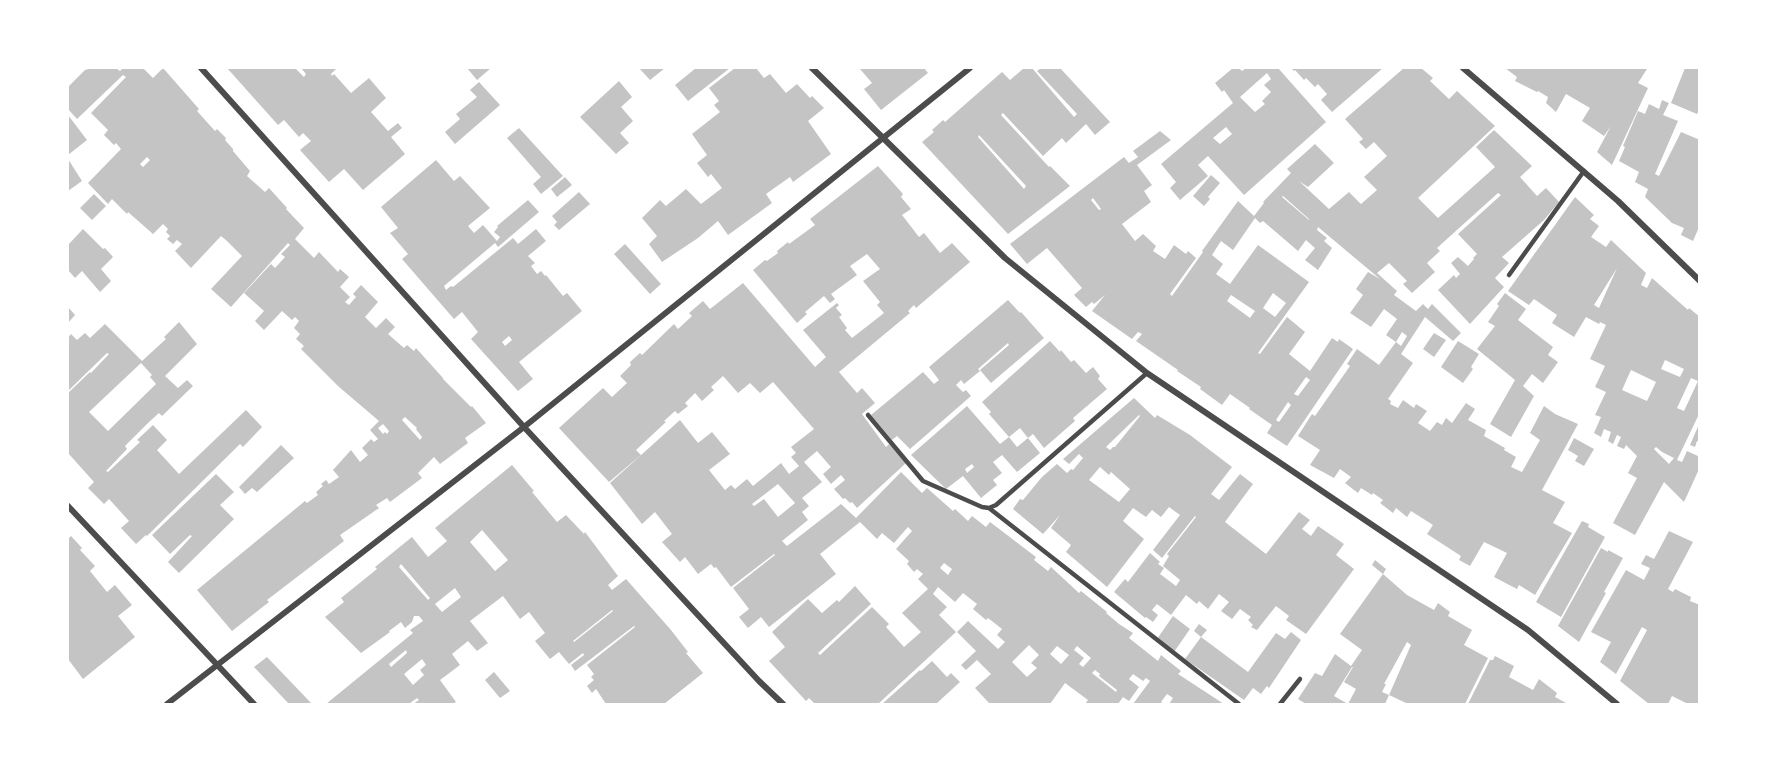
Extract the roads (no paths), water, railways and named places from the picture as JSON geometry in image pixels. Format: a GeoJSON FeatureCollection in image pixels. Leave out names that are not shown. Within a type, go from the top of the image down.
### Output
{"type":"FeatureCollection","features":[{"type":"Feature","properties":{"kind":"street"},"geometry":{"type":"LineString","coordinates":[[201,68],[524,427],[783,705]]}},
{"type":"Feature","properties":{"kind":"street"},"geometry":{"type":"LineString","coordinates":[[812,68],[1005,258],[1147,373],[1528,630],[1617,705]]}},
{"type":"Feature","properties":{"kind":"street"},"geometry":{"type":"LineString","coordinates":[[167,705],[524,427],[970,68]]}},
{"type":"Feature","properties":{"kind":"street"},"geometry":{"type":"LineString","coordinates":[[1463,68],[1618,201],[1700,281]]}},
{"type":"Feature","properties":{"kind":"street"},"geometry":{"type":"LineString","coordinates":[[68,507],[254,705]]}},
{"type":"Feature","properties":{"kind":"lane"},"geometry":{"type":"LineString","coordinates":[[1509,275],[1584,171]]}},
{"type":"Feature","properties":{"kind":"lane"},"geometry":{"type":"LineString","coordinates":[[989,508],[996,505],[1147,373]]}},
{"type":"Feature","properties":{"kind":"lane"},"geometry":{"type":"LineString","coordinates":[[868,415],[923,481],[989,508],[1239,705]]}},
{"type":"Feature","properties":{"kind":"lane"},"geometry":{"type":"LineString","coordinates":[[1280,705],[1300,679]]}}]}
